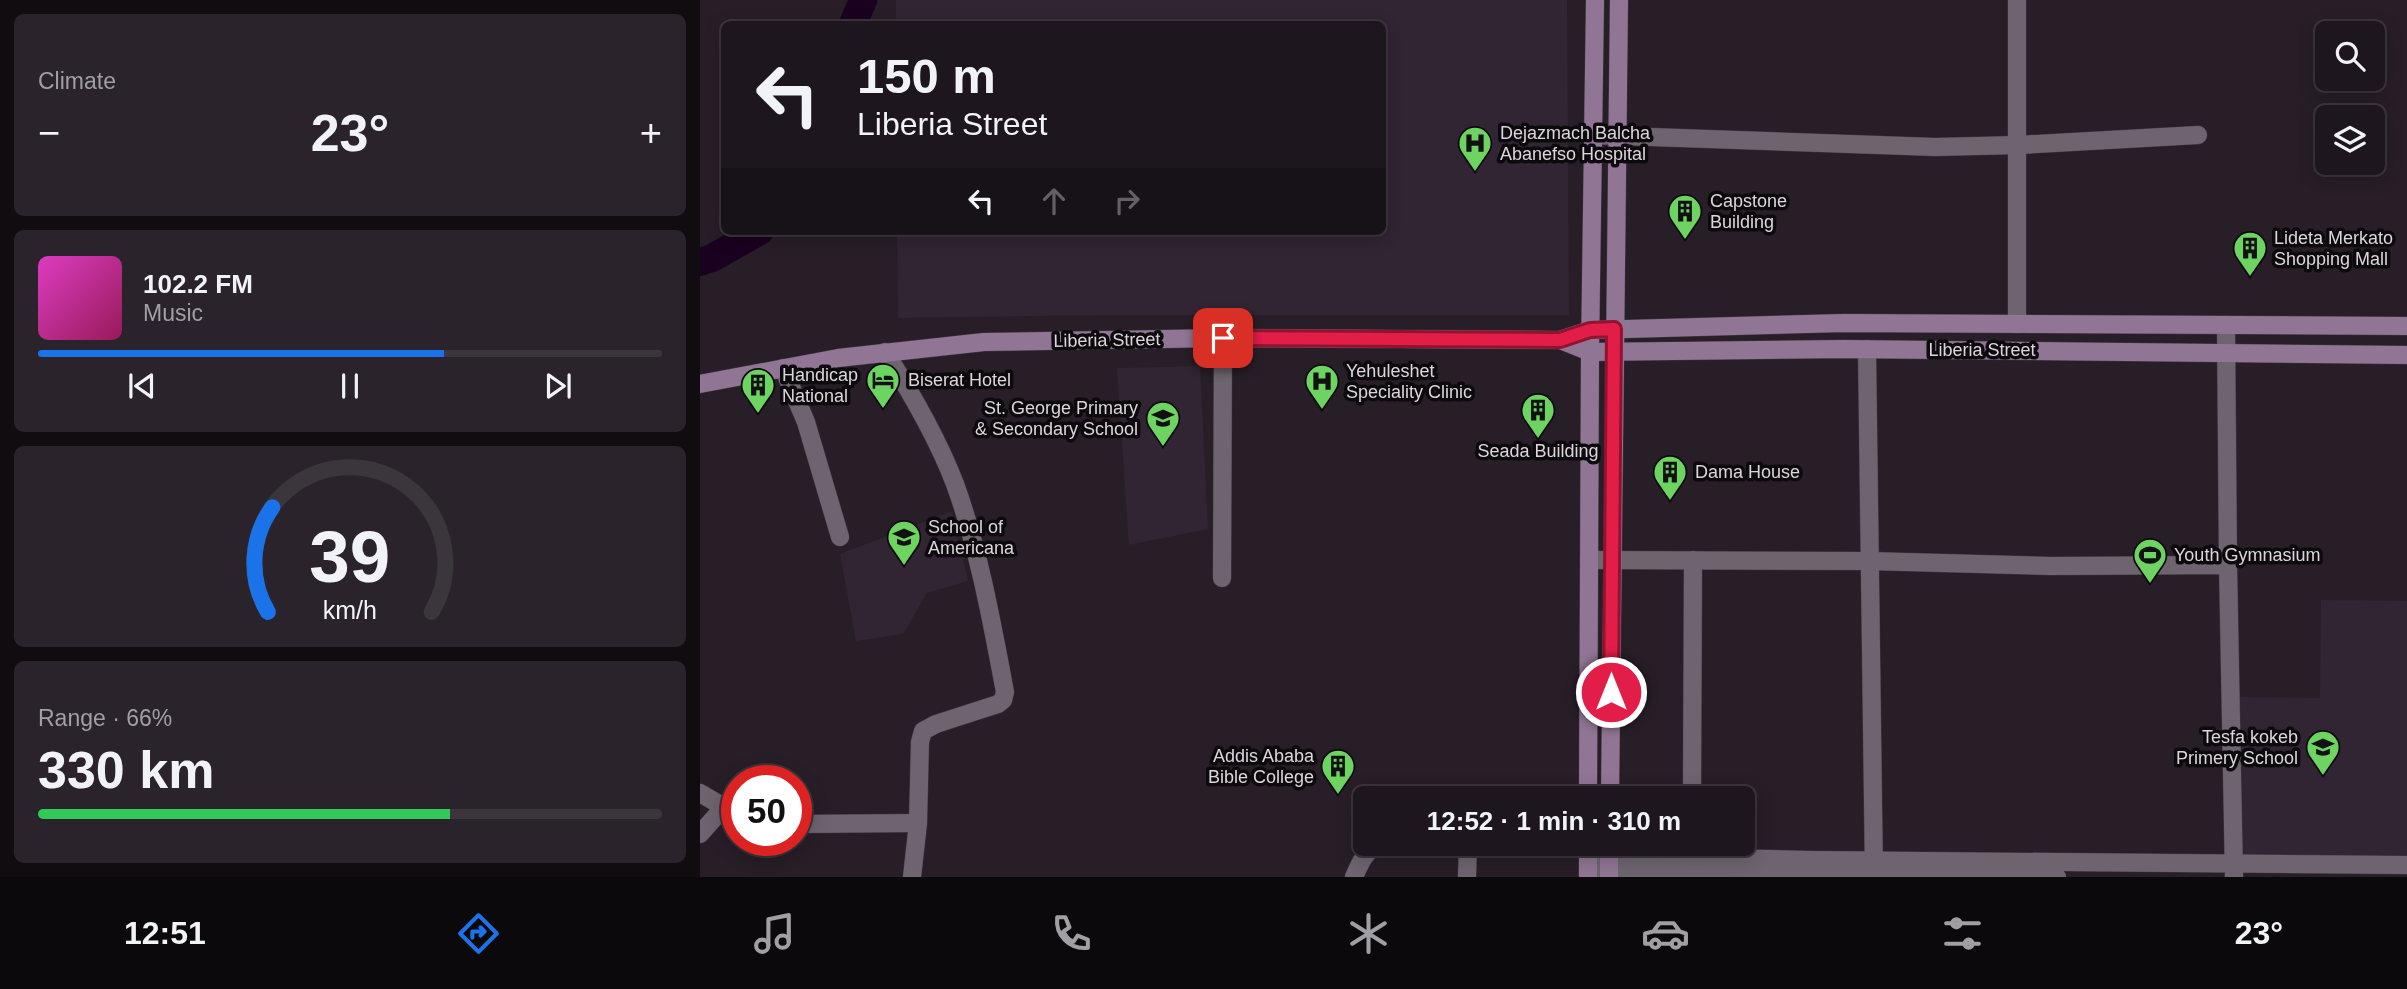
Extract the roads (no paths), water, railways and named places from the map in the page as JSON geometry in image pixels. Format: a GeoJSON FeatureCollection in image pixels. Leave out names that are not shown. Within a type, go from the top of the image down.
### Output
{"type":"FeatureCollection","features":[{"type":"Feature","properties":{"kind":"street"},"geometry":{"type":"LineString","coordinates":[[1588,786],[1595,0]]}},
{"type":"Feature","properties":{"kind":"street"},"geometry":{"type":"LineString","coordinates":[[1610,786],[1619,0]]}},
{"type":"Feature","properties":{"kind":"street"},"geometry":{"type":"LineString","coordinates":[[2017,0],[2017,324]]}},
{"type":"Feature","properties":{"kind":"street"},"geometry":{"type":"LineString","coordinates":[[1593,135],[1936,146],[2018,145],[2198,135]]}},
{"type":"Feature","properties":{"kind":"street","name":"Liberia Street"},"geometry":{"type":"LineString","coordinates":[[700,384],[885,352],[984,342],[1223,338],[1560,340],[1590,330],[1844,323],[2407,326]]}},
{"type":"Feature","properties":{"kind":"street"},"geometry":{"type":"LineString","coordinates":[[1961,324],[1961,350]]}},
{"type":"Feature","properties":{"kind":"street"},"geometry":{"type":"LineString","coordinates":[[2226,324],[2234,870]]}},
{"type":"Feature","properties":{"kind":"street"},"geometry":{"type":"LineString","coordinates":[[1222,578],[1223,338]]}},
{"type":"Feature","properties":{"kind":"street","name":"Liberia Street"},"geometry":{"type":"LineString","coordinates":[[1560,340],[1590,352],[1867,349],[2407,355]]}},
{"type":"Feature","properties":{"kind":"street"},"geometry":{"type":"LineString","coordinates":[[1867,349],[1874,868]]}},
{"type":"Feature","properties":{"kind":"street"},"geometry":{"type":"LineString","coordinates":[[885,352],[916,402],[955,484],[978,565],[1004,692],[1003,701],[998,704],[936,724],[923,731],[920,742],[918,823],[912,877]]}},
{"type":"Feature","properties":{"kind":"street"},"geometry":{"type":"LineString","coordinates":[[783,368],[806,422],[840,537]]}},
{"type":"Feature","properties":{"kind":"street"},"geometry":{"type":"LineString","coordinates":[[1589,560],[1870,561],[2051,566],[2228,565]]}},
{"type":"Feature","properties":{"kind":"street"},"geometry":{"type":"LineString","coordinates":[[1692,786],[1693,560]]}},
{"type":"Feature","properties":{"kind":"street"},"geometry":{"type":"LineString","coordinates":[[700,793],[721,804]]}},
{"type":"Feature","properties":{"kind":"street"},"geometry":{"type":"LineString","coordinates":[[700,834],[721,816]]}},
{"type":"Feature","properties":{"kind":"street"},"geometry":{"type":"LineString","coordinates":[[812,824],[918,823]]}},
{"type":"Feature","properties":{"kind":"street"},"geometry":{"type":"LineString","coordinates":[[1354,877],[1364,856]]}},
{"type":"Feature","properties":{"kind":"street"},"geometry":{"type":"LineString","coordinates":[[1467,877],[1468,856]]}},
{"type":"Feature","properties":{"kind":"street"},"geometry":{"type":"LineString","coordinates":[[1691,858],[1807,876],[1874,868],[2234,870],[2407,865]]}},
{"type":"Feature","properties":{"kind":"street"},"geometry":{"type":"LineString","coordinates":[[1588,862],[1691,858],[1979,876],[2057,877]]}},
{"type":"Feature","properties":{"kind":"waterway"},"geometry":{"type":"LineString","coordinates":[[854,21],[863,0]]}},
{"type":"Feature","properties":{"kind":"waterway"},"geometry":{"type":"LineString","coordinates":[[700,262],[753,235]]}},
{"type":"Feature","properties":{"kind":"place","name":"Dejazmach Balcha Abanefso Hospital"},"geometry":{"type":"Point","coordinates":[1475,173]}},
{"type":"Feature","properties":{"kind":"place","name":"Capstone Building"},"geometry":{"type":"Point","coordinates":[1685,241]}},
{"type":"Feature","properties":{"kind":"place","name":"Lideta Merkato Shopping Mall"},"geometry":{"type":"Point","coordinates":[2250,278]}},
{"type":"Feature","properties":{"kind":"place","name":"Biserat Hotel"},"geometry":{"type":"Point","coordinates":[883,410]}},
{"type":"Feature","properties":{"kind":"place","name":"Yehuleshet Speciality Clinic"},"geometry":{"type":"Point","coordinates":[1322,411]}},
{"type":"Feature","properties":{"kind":"place","name":"Handicap National"},"geometry":{"type":"Point","coordinates":[758,415]}},
{"type":"Feature","properties":{"kind":"place","name":"Seada Building"},"geometry":{"type":"Point","coordinates":[1538,440]}},
{"type":"Feature","properties":{"kind":"place","name":"St. George Primary & Secondary School"},"geometry":{"type":"Point","coordinates":[1163,448]}},
{"type":"Feature","properties":{"kind":"place","name":"Dama House"},"geometry":{"type":"Point","coordinates":[1670,502]}},
{"type":"Feature","properties":{"kind":"place","name":"School of Americana"},"geometry":{"type":"Point","coordinates":[904,567]}},
{"type":"Feature","properties":{"kind":"place","name":"Youth Gymnasium"},"geometry":{"type":"Point","coordinates":[2150,585]}},
{"type":"Feature","properties":{"kind":"place","name":"Tesfa kokeb Primery School"},"geometry":{"type":"Point","coordinates":[2323,777]}},
{"type":"Feature","properties":{"kind":"place","name":"Addis Ababa Bible College"},"geometry":{"type":"Point","coordinates":[1338,796]}}]}
